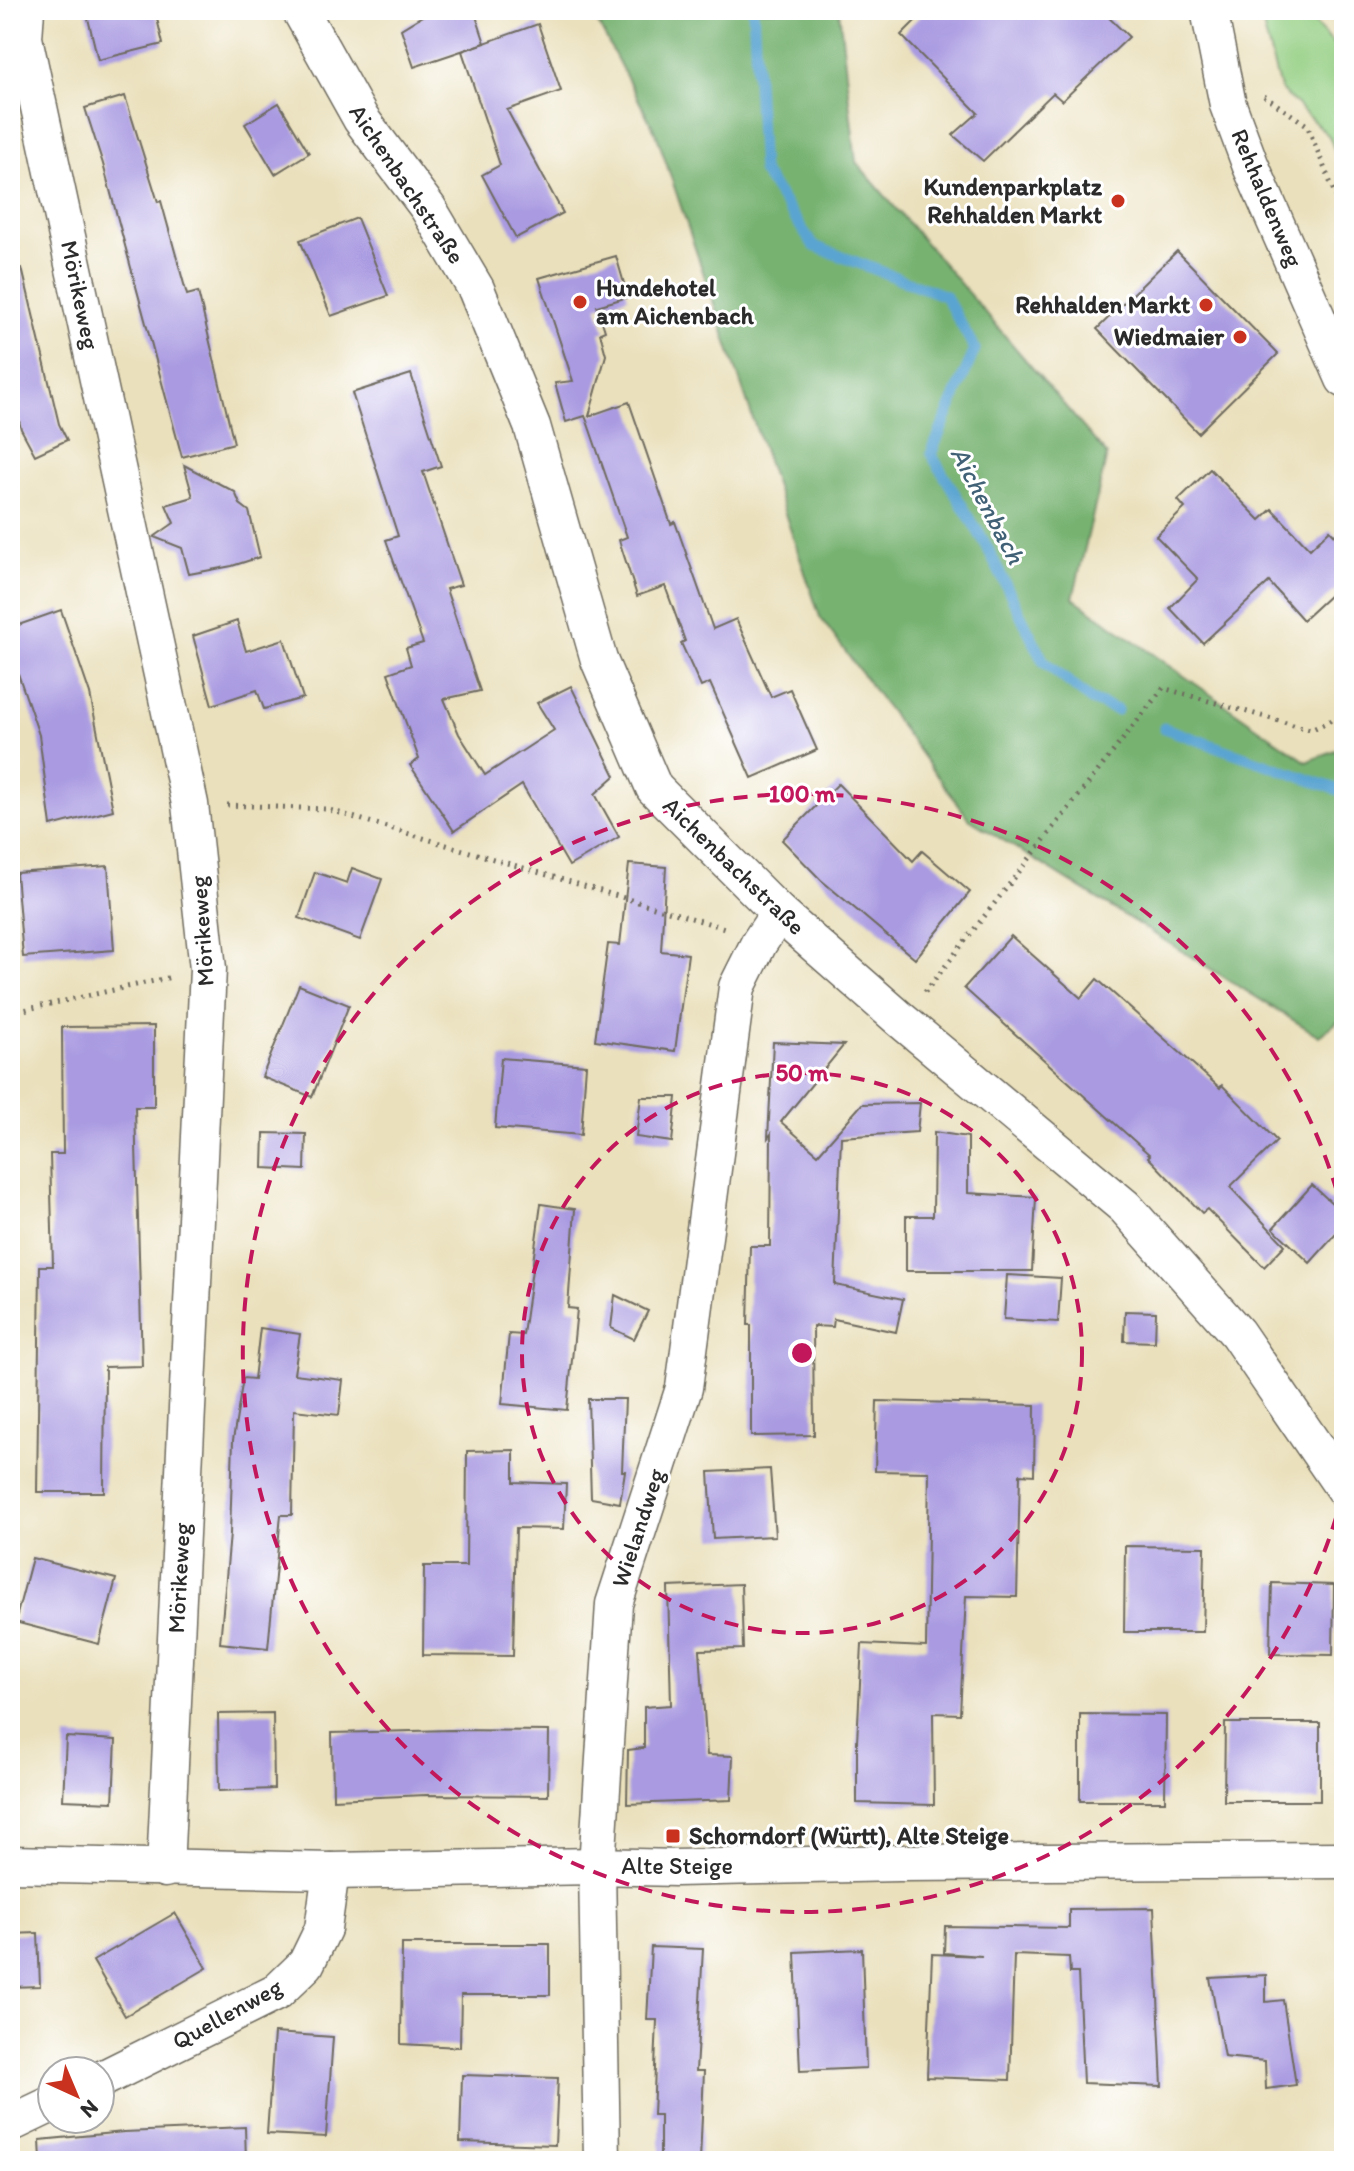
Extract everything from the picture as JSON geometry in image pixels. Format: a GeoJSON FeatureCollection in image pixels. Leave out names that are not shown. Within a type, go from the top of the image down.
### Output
{"type":"FeatureCollection","features":[{"type":"Feature","properties":{"kind":"street","name":"Mörikeweg"},"geometry":{"type":"LineString","coordinates":[[26,10],[24,38],[190,804],[208,969],[165,1869]]}},
{"type":"Feature","properties":{"kind":"street","name":"Aichenbachstraße"},"geometry":{"type":"LineString","coordinates":[[300,10],[361,119],[428,208],[476,289],[532,426],[599,660],[654,788],[779,913],[901,1020],[1125,1207],[1237,1333],[1344,1489]]}},
{"type":"Feature","properties":{"kind":"street","name":"Rehhaldenweg"},"geometry":{"type":"LineString","coordinates":[[1209,10],[1228,105],[1250,164],[1344,379]]}},
{"type":"Feature","properties":{"kind":"street","name":"Wielandweg"},"geometry":{"type":"LineString","coordinates":[[602,2161],[597,1866],[614,1604],[684,1388],[737,987],[759,943],[779,913]]}},
{"type":"Feature","properties":{"kind":"street","name":"Alte Steige"},"geometry":{"type":"LineString","coordinates":[[10,1864],[331,1871],[1344,1860]]}},
{"type":"Feature","properties":{"kind":"street","name":"Quellenweg"},"geometry":{"type":"LineString","coordinates":[[116,2072],[277,1992],[306,1964],[323,1929],[331,1871]]}},
{"type":"Feature","properties":{"kind":"street"},"geometry":{"type":"LineString","coordinates":[[10,2124],[36,2112]]}},
{"type":"Feature","properties":{"kind":"path"},"geometry":{"type":"LineString","coordinates":[[1219,66],[1307,125],[1344,216]]}},
{"type":"Feature","properties":{"kind":"path"},"geometry":{"type":"LineString","coordinates":[[901,1020],[965,943],[1163,688],[1311,730],[1344,714]]}},
{"type":"Feature","properties":{"kind":"path"},"geometry":{"type":"LineString","coordinates":[[190,804],[326,809],[724,927],[759,943]]}},
{"type":"Feature","properties":{"kind":"path"},"geometry":{"type":"LineString","coordinates":[[10,1013],[208,969]]}},
{"type":"Feature","properties":{"kind":"green space"},"geometry":{"type":"Polygon","coordinates":[[[591,10],[839,10],[856,162],[1107,455],[1073,598],[1307,762],[1344,746],[1344,1017],[1319,1036],[969,819],[820,617],[656,133],[591,10]]]}},
{"type":"Feature","properties":{"kind":"green space"},"geometry":{"type":"Polygon","coordinates":[[[1259,10],[1302,10],[1344,55],[1344,174],[1329,136],[1280,89],[1259,10]]]}},
{"type":"Feature","properties":{"kind":"building"},"geometry":{"type":"Polygon","coordinates":[[[86,10],[155,10],[163,44],[98,60],[86,10]]]}},
{"type":"Feature","properties":{"kind":"building"},"geometry":{"type":"Polygon","coordinates":[[[432,10],[474,10],[485,43],[414,67],[401,29],[432,10]]]}},
{"type":"Feature","properties":{"kind":"building"},"geometry":{"type":"Polygon","coordinates":[[[926,10],[1101,10],[1129,37],[1062,101],[1053,93],[983,161],[953,135],[978,113],[901,35],[926,10]]]}},
{"type":"Feature","properties":{"kind":"building"},"geometry":{"type":"Polygon","coordinates":[[[538,24],[561,91],[507,110],[563,213],[516,238],[482,175],[500,165],[462,51],[538,24]]]}},
{"type":"Feature","properties":{"kind":"building"},"geometry":{"type":"Polygon","coordinates":[[[125,96],[158,202],[161,201],[187,295],[198,292],[234,443],[182,457],[85,108],[125,96]]]}},
{"type":"Feature","properties":{"kind":"building"},"geometry":{"type":"Polygon","coordinates":[[[279,103],[309,153],[275,174],[245,124],[279,103]]]}},
{"type":"Feature","properties":{"kind":"building"},"geometry":{"type":"Polygon","coordinates":[[[357,218],[388,296],[331,316],[300,240],[357,218]]]}},
{"type":"Feature","properties":{"kind":"building"},"geometry":{"type":"Polygon","coordinates":[[[1177,251],[1278,354],[1198,433],[1097,329],[1177,251]]]}},
{"type":"Feature","properties":{"kind":"building"},"geometry":{"type":"Polygon","coordinates":[[[616,256],[628,297],[597,306],[605,331],[600,333],[606,355],[589,416],[629,402],[671,524],[675,522],[713,629],[736,619],[771,697],[790,689],[817,750],[752,778],[710,683],[701,687],[681,643],[685,641],[665,586],[637,596],[619,540],[627,537],[587,421],[585,416],[566,422],[555,383],[573,381],[539,278],[616,256]]]}},
{"type":"Feature","properties":{"kind":"building"},"geometry":{"type":"Polygon","coordinates":[[[22,268],[59,424],[67,440],[35,455],[21,429],[10,382],[10,269],[22,268]]]}},
{"type":"Feature","properties":{"kind":"building"},"geometry":{"type":"Polygon","coordinates":[[[411,374],[441,466],[423,472],[461,585],[446,589],[480,691],[444,699],[459,734],[485,775],[554,730],[537,703],[571,686],[615,776],[595,794],[619,837],[569,866],[522,785],[454,831],[410,765],[419,759],[388,673],[411,665],[406,648],[423,643],[386,540],[398,536],[352,393],[411,374]]]}},
{"type":"Feature","properties":{"kind":"building"},"geometry":{"type":"Polygon","coordinates":[[[184,465],[235,492],[240,504],[249,511],[260,557],[189,574],[182,548],[154,537],[174,523],[166,505],[193,497],[184,465]]]}},
{"type":"Feature","properties":{"kind":"building"},"geometry":{"type":"Polygon","coordinates":[[[1210,469],[1260,520],[1272,509],[1310,549],[1330,530],[1344,545],[1344,582],[1303,620],[1269,582],[1203,643],[1170,608],[1198,579],[1156,536],[1185,508],[1178,500],[1210,469]]]}},
{"type":"Feature","properties":{"kind":"building"},"geometry":{"type":"Polygon","coordinates":[[[61,610],[90,694],[113,810],[51,826],[39,735],[10,650],[10,628],[61,610]]]}},
{"type":"Feature","properties":{"kind":"building"},"geometry":{"type":"Polygon","coordinates":[[[237,621],[246,651],[284,639],[303,698],[264,709],[257,690],[212,705],[193,636],[237,621]]]}},
{"type":"Feature","properties":{"kind":"building"},"geometry":{"type":"Polygon","coordinates":[[[838,784],[913,861],[922,851],[970,892],[915,959],[821,880],[782,840],[838,784]]]}},
{"type":"Feature","properties":{"kind":"building"},"geometry":{"type":"Polygon","coordinates":[[[629,864],[666,867],[661,951],[688,954],[675,1051],[595,1040],[608,944],[620,945],[629,864]]]}},
{"type":"Feature","properties":{"kind":"building"},"geometry":{"type":"Polygon","coordinates":[[[108,866],[114,950],[23,957],[16,873],[108,866]]]}},
{"type":"Feature","properties":{"kind":"building"},"geometry":{"type":"Polygon","coordinates":[[[352,868],[382,879],[360,940],[299,918],[315,872],[347,883],[352,868]]]}},
{"type":"Feature","properties":{"kind":"building"},"geometry":{"type":"Polygon","coordinates":[[[1011,936],[1081,998],[1097,979],[1220,1088],[1222,1085],[1277,1141],[1230,1187],[1285,1245],[1264,1267],[1207,1209],[1202,1213],[1148,1157],[1150,1155],[964,988],[1011,936]]]}},
{"type":"Feature","properties":{"kind":"building"},"geometry":{"type":"Polygon","coordinates":[[[299,985],[349,1005],[312,1097],[262,1077],[299,985]]]}},
{"type":"Feature","properties":{"kind":"building"},"geometry":{"type":"Polygon","coordinates":[[[154,1026],[154,1107],[135,1107],[142,1366],[105,1367],[104,1492],[37,1492],[40,1266],[53,1266],[50,1154],[63,1154],[62,1027],[154,1026]]]}},
{"type":"Feature","properties":{"kind":"building"},"geometry":{"type":"Polygon","coordinates":[[[773,1042],[844,1045],[781,1122],[818,1154],[862,1104],[920,1103],[917,1132],[841,1137],[835,1285],[903,1299],[896,1332],[834,1319],[833,1327],[813,1326],[814,1435],[751,1436],[751,1325],[748,1325],[750,1246],[770,1246],[771,1134],[768,1138],[773,1042]]]}},
{"type":"Feature","properties":{"kind":"building"},"geometry":{"type":"Polygon","coordinates":[[[501,1058],[586,1065],[581,1135],[495,1128],[501,1058]]]}},
{"type":"Feature","properties":{"kind":"building"},"geometry":{"type":"Polygon","coordinates":[[[641,1097],[677,1097],[672,1142],[636,1137],[641,1097]]]}},
{"type":"Feature","properties":{"kind":"building"},"geometry":{"type":"Polygon","coordinates":[[[934,1132],[968,1137],[968,1193],[1036,1197],[1032,1271],[906,1271],[906,1216],[933,1216],[934,1132]]]}},
{"type":"Feature","properties":{"kind":"building"},"geometry":{"type":"Polygon","coordinates":[[[264,1133],[306,1134],[305,1170],[263,1168],[264,1133]]]}},
{"type":"Feature","properties":{"kind":"building"},"geometry":{"type":"Polygon","coordinates":[[[1312,1185],[1344,1214],[1344,1225],[1310,1263],[1273,1228],[1312,1185]]]}},
{"type":"Feature","properties":{"kind":"building"},"geometry":{"type":"Polygon","coordinates":[[[541,1204],[575,1209],[568,1308],[577,1309],[567,1410],[502,1404],[509,1334],[523,1335],[541,1204]]]}},
{"type":"Feature","properties":{"kind":"building"},"geometry":{"type":"Polygon","coordinates":[[[1007,1275],[1061,1278],[1058,1322],[1004,1319],[1007,1275]]]}},
{"type":"Feature","properties":{"kind":"building"},"geometry":{"type":"Polygon","coordinates":[[[615,1295],[648,1311],[634,1339],[611,1328],[615,1295]]]}},
{"type":"Feature","properties":{"kind":"building"},"geometry":{"type":"Polygon","coordinates":[[[1125,1311],[1156,1312],[1155,1342],[1124,1341],[1125,1311]]]}},
{"type":"Feature","properties":{"kind":"building"},"geometry":{"type":"Polygon","coordinates":[[[260,1328],[300,1334],[294,1374],[343,1380],[339,1415],[294,1410],[292,1515],[281,1515],[268,1648],[220,1643],[230,1534],[233,1440],[243,1378],[254,1379],[260,1328]]]}},
{"type":"Feature","properties":{"kind":"building"},"geometry":{"type":"Polygon","coordinates":[[[588,1399],[625,1399],[622,1471],[625,1471],[620,1503],[591,1498],[588,1399]]]}},
{"type":"Feature","properties":{"kind":"building"},"geometry":{"type":"Polygon","coordinates":[[[877,1401],[1035,1405],[1034,1475],[1020,1474],[1017,1597],[966,1596],[960,1714],[933,1713],[934,1805],[857,1803],[862,1644],[926,1647],[929,1472],[875,1471],[877,1401]]]}},
{"type":"Feature","properties":{"kind":"building"},"geometry":{"type":"Polygon","coordinates":[[[514,1450],[514,1482],[566,1484],[564,1529],[516,1528],[513,1656],[423,1655],[424,1566],[466,1566],[467,1451],[514,1450]]]}},
{"type":"Feature","properties":{"kind":"building"},"geometry":{"type":"Polygon","coordinates":[[[770,1469],[775,1536],[713,1539],[709,1472],[770,1469]]]}},
{"type":"Feature","properties":{"kind":"building"},"geometry":{"type":"Polygon","coordinates":[[[1125,1546],[1205,1547],[1203,1632],[1124,1632],[1125,1546]]]}},
{"type":"Feature","properties":{"kind":"building"},"geometry":{"type":"Polygon","coordinates":[[[32,1558],[116,1579],[99,1644],[15,1622],[32,1558]]]}},
{"type":"Feature","properties":{"kind":"building"},"geometry":{"type":"Polygon","coordinates":[[[1272,1583],[1334,1585],[1333,1655],[1270,1654],[1272,1583]]]}},
{"type":"Feature","properties":{"kind":"building"},"geometry":{"type":"Polygon","coordinates":[[[741,1584],[743,1649],[700,1650],[707,1755],[733,1756],[731,1800],[627,1804],[628,1750],[644,1748],[644,1707],[671,1705],[668,1587],[741,1584]]]}},
{"type":"Feature","properties":{"kind":"building"},"geometry":{"type":"Polygon","coordinates":[[[273,1713],[274,1789],[219,1791],[218,1714],[273,1713]]]}},
{"type":"Feature","properties":{"kind":"building"},"geometry":{"type":"Polygon","coordinates":[[[1080,1714],[1166,1715],[1165,1801],[1080,1801],[1080,1714]]]}},
{"type":"Feature","properties":{"kind":"building"},"geometry":{"type":"Polygon","coordinates":[[[1225,1723],[1320,1723],[1320,1801],[1224,1801],[1225,1723]]]}},
{"type":"Feature","properties":{"kind":"building"},"geometry":{"type":"Polygon","coordinates":[[[549,1731],[548,1796],[426,1795],[333,1799],[332,1733],[549,1731]]]}},
{"type":"Feature","properties":{"kind":"building"},"geometry":{"type":"Polygon","coordinates":[[[66,1737],[116,1740],[113,1802],[63,1800],[66,1737]]]}},
{"type":"Feature","properties":{"kind":"building"},"geometry":{"type":"Polygon","coordinates":[[[1154,1908],[1162,2086],[1083,2083],[1078,1973],[1070,1973],[1069,1957],[1014,1955],[1010,2080],[927,2077],[932,1954],[982,1956],[944,1953],[945,1926],[1069,1928],[1069,1909],[1154,1908]]]}},
{"type":"Feature","properties":{"kind":"building"},"geometry":{"type":"Polygon","coordinates":[[[175,1913],[207,1968],[125,2016],[93,1961],[175,1913]]]}},
{"type":"Feature","properties":{"kind":"building"},"geometry":{"type":"Polygon","coordinates":[[[38,1933],[40,1986],[10,1987],[10,1934],[38,1933]]]}},
{"type":"Feature","properties":{"kind":"building"},"geometry":{"type":"Polygon","coordinates":[[[402,1944],[550,1944],[550,1995],[461,1995],[460,2047],[401,2044],[402,1944]]]}},
{"type":"Feature","properties":{"kind":"building"},"geometry":{"type":"Polygon","coordinates":[[[651,1947],[703,1949],[696,2071],[704,2071],[700,2161],[660,2161],[660,2115],[653,2115],[657,2020],[647,2020],[651,1947]]]}},
{"type":"Feature","properties":{"kind":"building"},"geometry":{"type":"Polygon","coordinates":[[[862,1949],[866,2068],[800,2071],[795,1952],[862,1949]]]}},
{"type":"Feature","properties":{"kind":"building"},"geometry":{"type":"Polygon","coordinates":[[[1266,1975],[1266,2002],[1283,2000],[1296,2085],[1266,2089],[1265,2061],[1224,2057],[1210,1978],[1266,1975]]]}},
{"type":"Feature","properties":{"kind":"building"},"geometry":{"type":"Polygon","coordinates":[[[274,2033],[333,2037],[326,2137],[267,2134],[274,2033]]]}},
{"type":"Feature","properties":{"kind":"building"},"geometry":{"type":"Polygon","coordinates":[[[462,2075],[558,2078],[555,2145],[460,2142],[462,2075]]]}},
{"type":"Feature","properties":{"kind":"building"},"geometry":{"type":"Polygon","coordinates":[[[245,2127],[246,2161],[41,2161],[40,2140],[124,2132],[245,2127]]]}},
{"type":"Feature","properties":{"kind":"waterway","name":"Aichenbach"},"geometry":{"type":"LineString","coordinates":[[753,10],[762,171],[814,246],[945,296],[975,349],[931,454],[985,543],[1044,662],[1091,700],[1117,710]]}},
{"type":"Feature","properties":{"kind":"waterway","name":"Aichenbach"},"geometry":{"type":"LineString","coordinates":[[1164,728],[1344,792]]}},
{"type":"Feature","properties":{"kind":"place","name":"Kundenparkplatz Rehhalden Markt"},"geometry":{"type":"Point","coordinates":[1118,201]}},
{"type":"Feature","properties":{"kind":"place","name":"Hundehotel am Aichenbach"},"geometry":{"type":"Point","coordinates":[580,302]}},
{"type":"Feature","properties":{"kind":"place","name":"Rehhalden Markt"},"geometry":{"type":"Point","coordinates":[1206,305]}},
{"type":"Feature","properties":{"kind":"place","name":"Wiedmaier"},"geometry":{"type":"Point","coordinates":[1240,337]}},
{"type":"Feature","properties":{"kind":"place","name":"Schorndorf (Württ), Alte Steige"},"geometry":{"type":"Point","coordinates":[673,1836]}}]}
